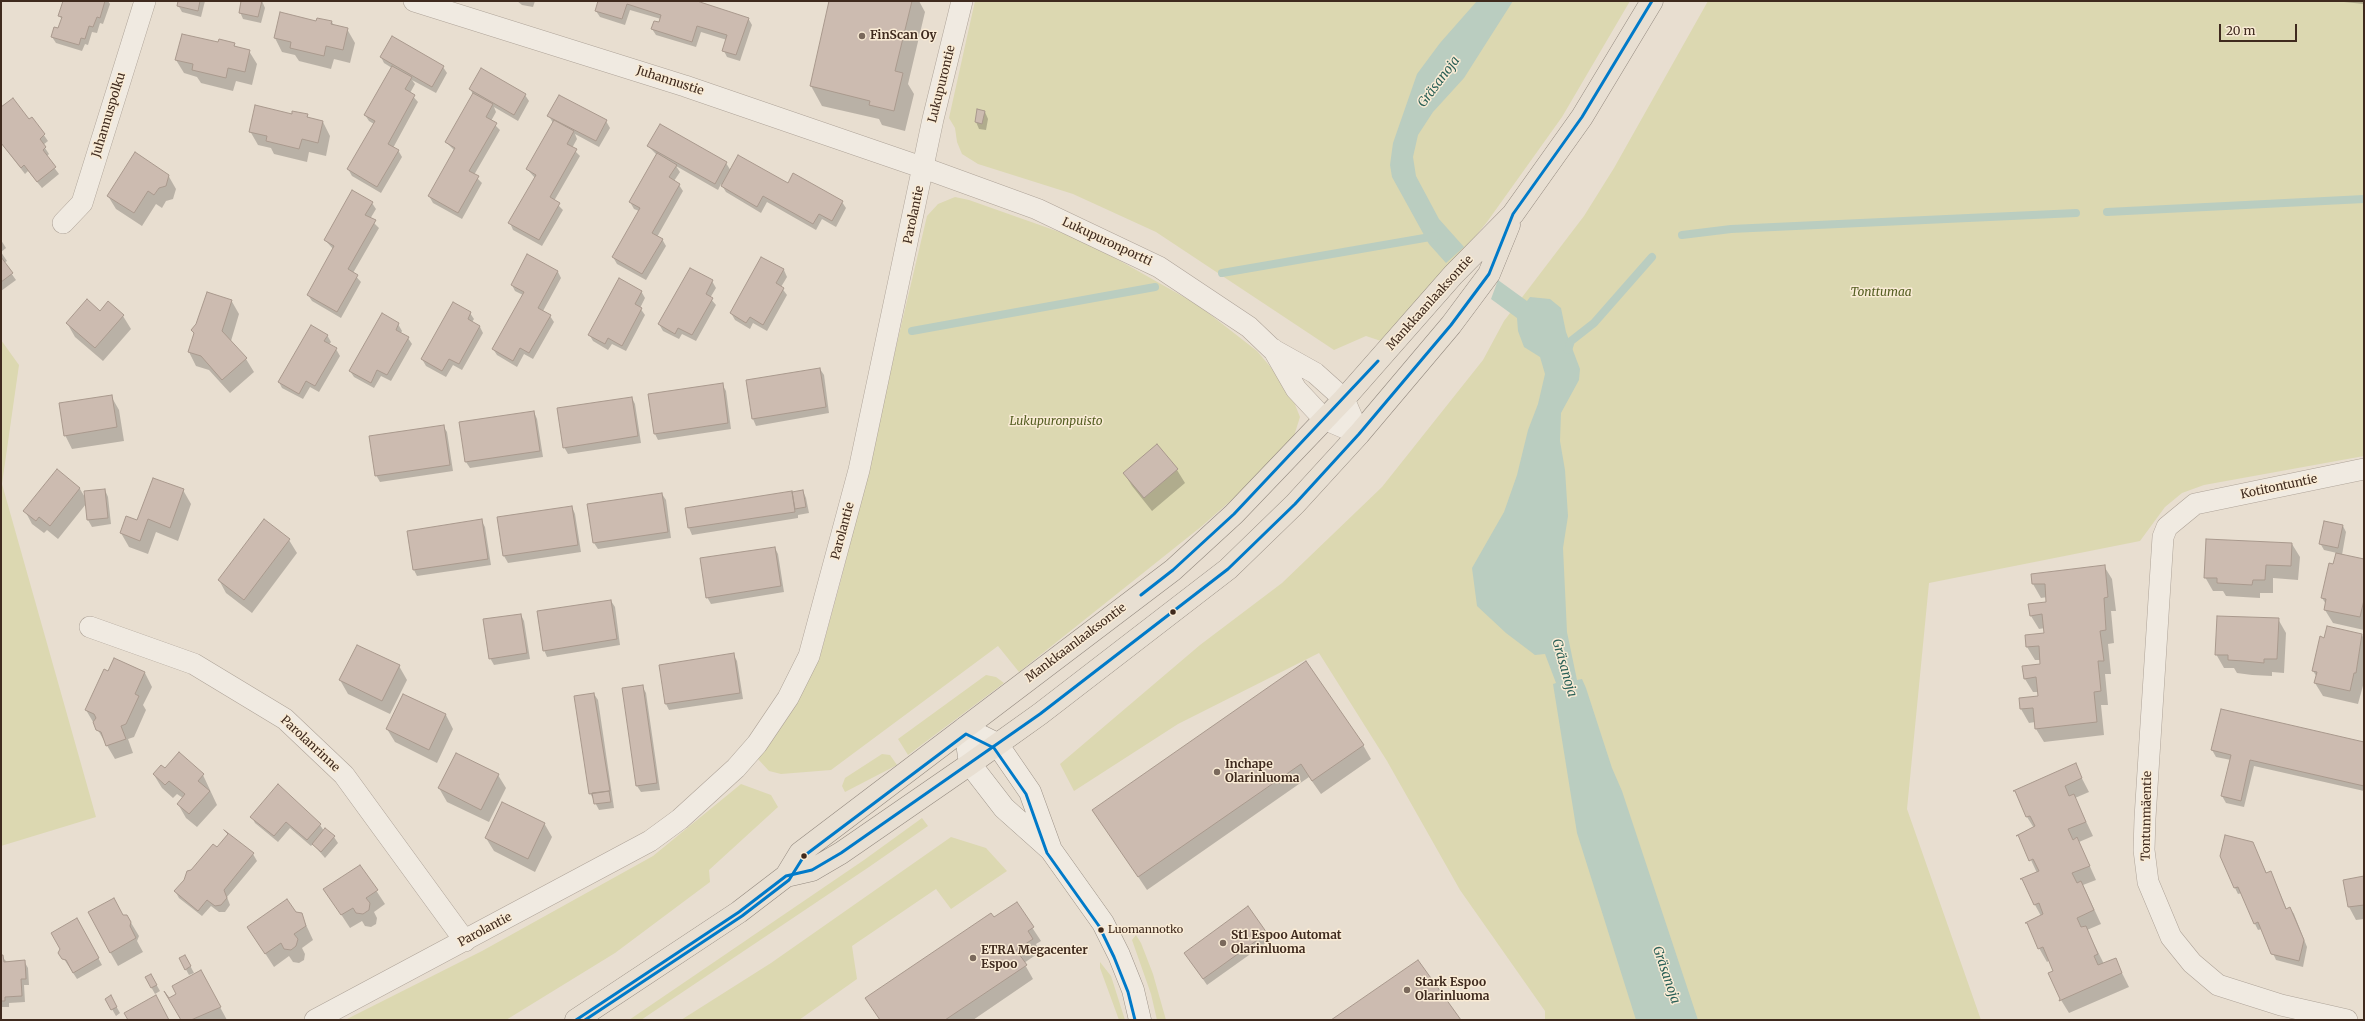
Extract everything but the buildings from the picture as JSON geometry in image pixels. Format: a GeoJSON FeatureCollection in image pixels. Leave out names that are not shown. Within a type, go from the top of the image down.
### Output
{"type":"FeatureCollection","features":[{"type":"Feature","properties":{"kind":"main road","name":"Mankkaanlaaksontie"},"geometry":{"type":"LineString","coordinates":[[576,1020],[739,912],[786,876],[800,853],[1173,570],[1234,514],[1324,418],[1344,399],[1453,275],[1513,214],[1582,117],[1652,1]]}},
{"type":"Feature","properties":{"kind":"main road","name":"Mankkaanlaaksontie"},"geometry":{"type":"LineString","coordinates":[[786,876],[812,870],[841,853],[970,764],[1040,714],[1228,569],[1295,504],[1359,434],[1451,325],[1489,274],[1513,214]]}},
{"type":"Feature","properties":{"kind":"main road"},"geometry":{"type":"LineString","coordinates":[[965,728],[997,744],[1030,792],[1051,850]]}},
{"type":"Feature","properties":{"kind":"main road"},"geometry":{"type":"LineString","coordinates":[[965,728],[970,764],[1004,808],[1051,850],[1106,929],[1133,990],[1140,1020]]}},
{"type":"Feature","properties":{"kind":"street","name":"Juhannuspolku"},"geometry":{"type":"LineString","coordinates":[[63,223],[82,203],[144,1]]}},
{"type":"Feature","properties":{"kind":"street","name":"Juhannustie"},"geometry":{"type":"LineString","coordinates":[[414,1],[686,86],[924,168]]}},
{"type":"Feature","properties":{"kind":"street","name":"Lukupurontie"},"geometry":{"type":"LineString","coordinates":[[924,168],[962,1]]}},
{"type":"Feature","properties":{"kind":"street","name":"Lukupuronportti"},"geometry":{"type":"LineString","coordinates":[[924,168],[1037,209],[1159,267],[1249,327],[1272,349],[1315,373],[1344,399],[1359,434]]}},
{"type":"Feature","properties":{"kind":"street","name":"Parolantie"},"geometry":{"type":"LineString","coordinates":[[315,1020],[650,841],[680,820],[736,768],[757,744],[788,698],[809,656],[859,470],[924,168]]}},
{"type":"Feature","properties":{"kind":"street","name":"Lukupuronportti"},"geometry":{"type":"LineString","coordinates":[[1272,349],[1296,389],[1324,418],[1359,434]]}},
{"type":"Feature","properties":{"kind":"street","name":"Kotitontuntie"},"geometry":{"type":"LineString","coordinates":[[2195,504],[2364,469]]}},
{"type":"Feature","properties":{"kind":"street","name":"Tontunmäentie"},"geometry":{"type":"LineString","coordinates":[[2195,504],[2167,527],[2163,537],[2145,818],[2144,850],[2148,882],[2171,937],[2192,962],[2218,985],[2281,1005],[2347,1020]]}},
{"type":"Feature","properties":{"kind":"street","name":"Parolanrinne"},"geometry":{"type":"LineString","coordinates":[[90,627],[194,664],[285,719],[344,775],[465,940]]}},
{"type":"Feature","properties":{"kind":"green space"},"geometry":{"type":"Polygon","coordinates":[[[975,1],[1630,1],[1562,117],[1487,222],[1391,340],[1381,341],[1366,336],[1334,350],[1156,232],[1073,194],[978,164],[962,154],[957,142],[955,128],[949,118],[975,1]]]}},
{"type":"Feature","properties":{"kind":"green space","name":"Tonttumaa"},"geometry":{"type":"Polygon","coordinates":[[[1708,1],[2364,1],[2364,456],[2204,485],[2182,493],[2165,507],[2140,541],[1929,583],[1907,809],[1981,1020],[1545,1020],[1545,1011],[1460,890],[1387,761],[1319,653],[1178,724],[1074,791],[1060,764],[1200,645],[1282,583],[1382,487],[1483,360],[1504,321],[1584,216],[1614,168],[1708,1]]]}},
{"type":"Feature","properties":{"kind":"green space","name":"Lukupuronpuisto"},"geometry":{"type":"Polygon","coordinates":[[[955,197],[969,200],[1085,241],[1198,305],[1257,351],[1279,377],[1292,397],[1300,417],[1294,436],[1270,466],[1202,526],[1019,672],[998,646],[831,770],[781,774],[769,771],[757,758],[790,712],[822,649],[841,580],[927,216],[938,204],[955,197]]]}},
{"type":"Feature","properties":{"kind":"green space"},"geometry":{"type":"Polygon","coordinates":[[[1,340],[19,365],[2,484],[96,817],[1,846],[1,340]]]}},
{"type":"Feature","properties":{"kind":"green space"},"geometry":{"type":"Polygon","coordinates":[[[986,675],[996,677],[1004,683],[908,755],[898,739],[986,675]]]}},
{"type":"Feature","properties":{"kind":"green space"},"geometry":{"type":"Polygon","coordinates":[[[882,754],[890,755],[897,765],[845,792],[842,786],[845,778],[882,754]]]}},
{"type":"Feature","properties":{"kind":"green space"},"geometry":{"type":"Polygon","coordinates":[[[741,784],[771,795],[778,807],[709,870],[710,882],[615,953],[506,1020],[345,1020],[482,951],[653,856],[741,784]]]}},
{"type":"Feature","properties":{"kind":"green space"},"geometry":{"type":"Polygon","coordinates":[[[922,818],[928,826],[869,867],[641,1020],[629,1020],[864,860],[922,818]]]}},
{"type":"Feature","properties":{"kind":"green space"},"geometry":{"type":"Polygon","coordinates":[[[951,837],[986,848],[1007,871],[951,909],[936,889],[852,946],[857,979],[799,1020],[681,1020],[771,963],[951,837]]]}},
{"type":"Feature","properties":{"kind":"green space"},"geometry":{"type":"Polygon","coordinates":[[[1136,935],[1141,943],[1153,974],[1166,1020],[1157,1020],[1151,994],[1132,940],[1136,935]]]}},
{"type":"Feature","properties":{"kind":"green space"},"geometry":{"type":"Polygon","coordinates":[[[1100,962],[1111,976],[1125,1020],[1119,1020],[1100,968],[1100,962]]]}},
{"type":"Feature","properties":{"kind":"water","name":"Gräsanoja"},"geometry":{"type":"Polygon","coordinates":[[[1477,1],[1513,1],[1464,78],[1433,112],[1418,135],[1413,157],[1416,176],[1439,219],[1464,247],[1446,263],[1429,244],[1392,177],[1390,165],[1393,143],[1417,74],[1440,43],[1477,1]]]}},
{"type":"Feature","properties":{"kind":"water","name":"Gräsanoja"},"geometry":{"type":"Polygon","coordinates":[[[1498,280],[1527,301],[1530,297],[1550,299],[1561,308],[1566,332],[1580,369],[1579,380],[1561,413],[1560,441],[1565,470],[1568,516],[1563,548],[1567,632],[1577,680],[1582,679],[1586,688],[1698,1020],[1636,1020],[1577,833],[1553,684],[1556,683],[1545,654],[1535,655],[1506,633],[1477,606],[1472,568],[1504,512],[1517,475],[1528,430],[1538,404],[1545,374],[1540,357],[1524,347],[1518,331],[1517,318],[1491,299],[1498,280]]]}},
{"type":"Feature","properties":{"kind":"waterway"},"geometry":{"type":"LineString","coordinates":[[2107,212],[2364,199]]}},
{"type":"Feature","properties":{"kind":"waterway"},"geometry":{"type":"LineString","coordinates":[[1682,235],[1731,229],[2076,213]]}},
{"type":"Feature","properties":{"kind":"waterway"},"geometry":{"type":"LineString","coordinates":[[1222,273],[1436,236]]}},
{"type":"Feature","properties":{"kind":"waterway"},"geometry":{"type":"LineString","coordinates":[[1568,350],[1571,341],[1594,323],[1652,257]]}},
{"type":"Feature","properties":{"kind":"waterway"},"geometry":{"type":"LineString","coordinates":[[912,331],[1155,287]]}},
{"type":"Feature","properties":{"kind":"transit line"},"geometry":{"type":"LineString","coordinates":[[576,1020],[739,912],[786,876],[812,870],[841,853],[1040,714],[1228,569],[1295,504],[1359,434],[1451,325],[1489,274],[1513,214],[1582,117],[1652,1]]}},
{"type":"Feature","properties":{"kind":"transit line"},"geometry":{"type":"LineString","coordinates":[[1141,595],[1173,570],[1234,514],[1378,361]]}},
{"type":"Feature","properties":{"kind":"transit line"},"geometry":{"type":"LineString","coordinates":[[585,1020],[742,916],[789,880],[804,856],[966,734],[994,748],[1026,794],[1047,853],[1099,926],[1114,957],[1128,992],[1135,1020]]}},
{"type":"Feature","properties":{"kind":"place","name":"FinScan Oy"},"geometry":{"type":"Point","coordinates":[862,36]}},
{"type":"Feature","properties":{"kind":"place","name":"Inchape Olarinluoma"},"geometry":{"type":"Point","coordinates":[1217,772]}},
{"type":"Feature","properties":{"kind":"place","name":"Luomannotko"},"geometry":{"type":"Point","coordinates":[1101,930]}},
{"type":"Feature","properties":{"kind":"place","name":"St1 Espoo Automat Olarinluoma"},"geometry":{"type":"Point","coordinates":[1223,943]}},
{"type":"Feature","properties":{"kind":"place","name":"ETRA Megacenter Espoo"},"geometry":{"type":"Point","coordinates":[973,958]}},
{"type":"Feature","properties":{"kind":"place","name":"Stark Espoo Olarinluoma"},"geometry":{"type":"Point","coordinates":[1407,990]}}]}
